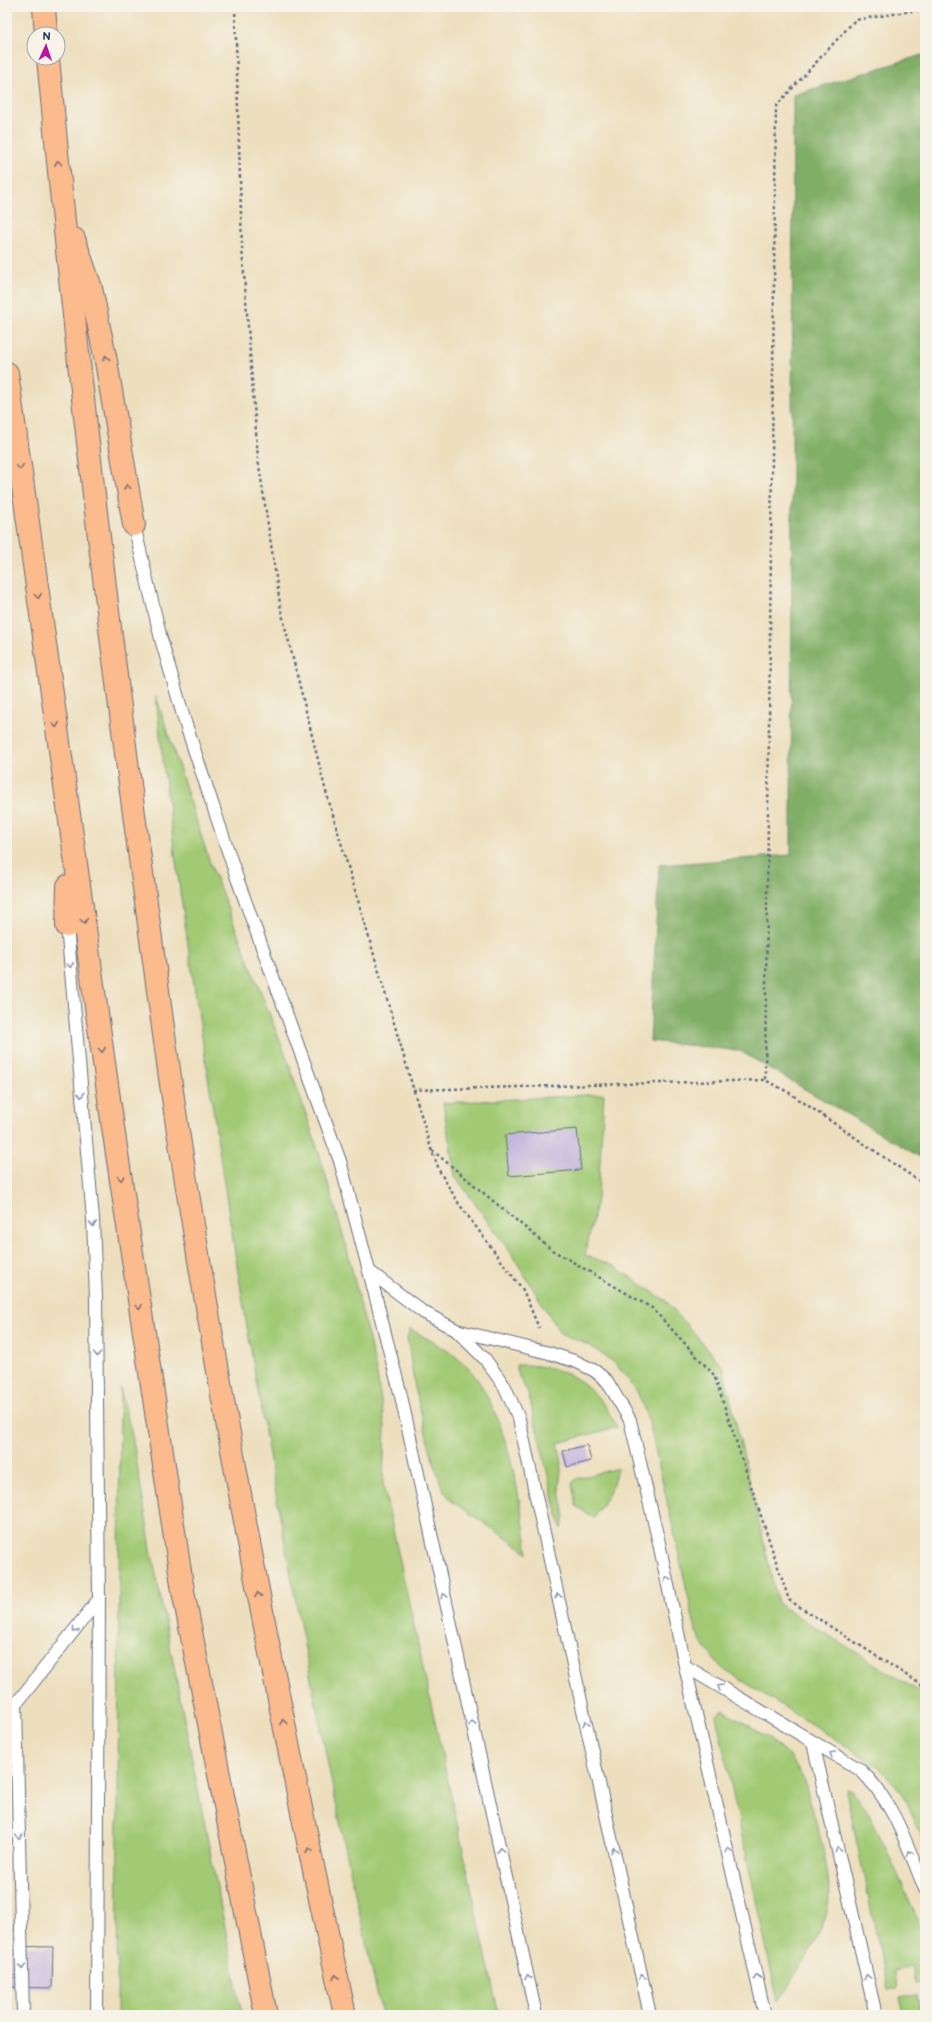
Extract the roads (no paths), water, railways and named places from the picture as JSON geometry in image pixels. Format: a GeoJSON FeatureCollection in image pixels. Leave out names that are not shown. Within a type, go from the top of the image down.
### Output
{"type":"FeatureCollection","features":[{"type":"Feature","properties":{"kind":"highway"},"geometry":{"type":"LineString","coordinates":[[44,7],[45,26]]}},
{"type":"Feature","properties":{"kind":"highway"},"geometry":{"type":"LineString","coordinates":[[49,66],[84,417],[118,706],[177,1123],[252,1562],[305,1836],[345,2015]]}},
{"type":"Feature","properties":{"kind":"highway"},"geometry":{"type":"LineString","coordinates":[[62,202],[91,288],[106,361],[134,525]]}},
{"type":"Feature","properties":{"kind":"highway"},"geometry":{"type":"LineString","coordinates":[[7,373],[146,1357],[183,1591],[266,2015]]}},
{"type":"Feature","properties":{"kind":"highway"},"geometry":{"type":"LineString","coordinates":[[67,926],[70,827]]}},
{"type":"Feature","properties":{"kind":"lane"},"geometry":{"type":"LineString","coordinates":[[134,525],[160,639],[190,737],[238,881],[340,1161],[400,1396],[536,2015]]}},
{"type":"Feature","properties":{"kind":"lane"},"geometry":{"type":"LineString","coordinates":[[67,926],[94,1242],[96,1298],[99,1599],[97,2015]]}},
{"type":"Feature","properties":{"kind":"lane"},"geometry":{"type":"LineString","coordinates":[[369,1271],[423,1312],[456,1330],[548,1353],[577,1362],[595,1371],[611,1387],[630,1420],[765,2015]]}},
{"type":"Feature","properties":{"kind":"lane"},"geometry":{"type":"LineString","coordinates":[[456,1330],[485,1359],[505,1386],[519,1419],[650,2015]]}},
{"type":"Feature","properties":{"kind":"lane"},"geometry":{"type":"LineString","coordinates":[[23,2015],[16,1704],[99,1599]]}},
{"type":"Feature","properties":{"kind":"lane"},"geometry":{"type":"LineString","coordinates":[[685,1666],[859,1770],[871,1780],[882,1793],[908,1847],[925,1889]]}},
{"type":"Feature","properties":{"kind":"lane"},"geometry":{"type":"LineString","coordinates":[[813,1743],[876,2015]]}}]}
